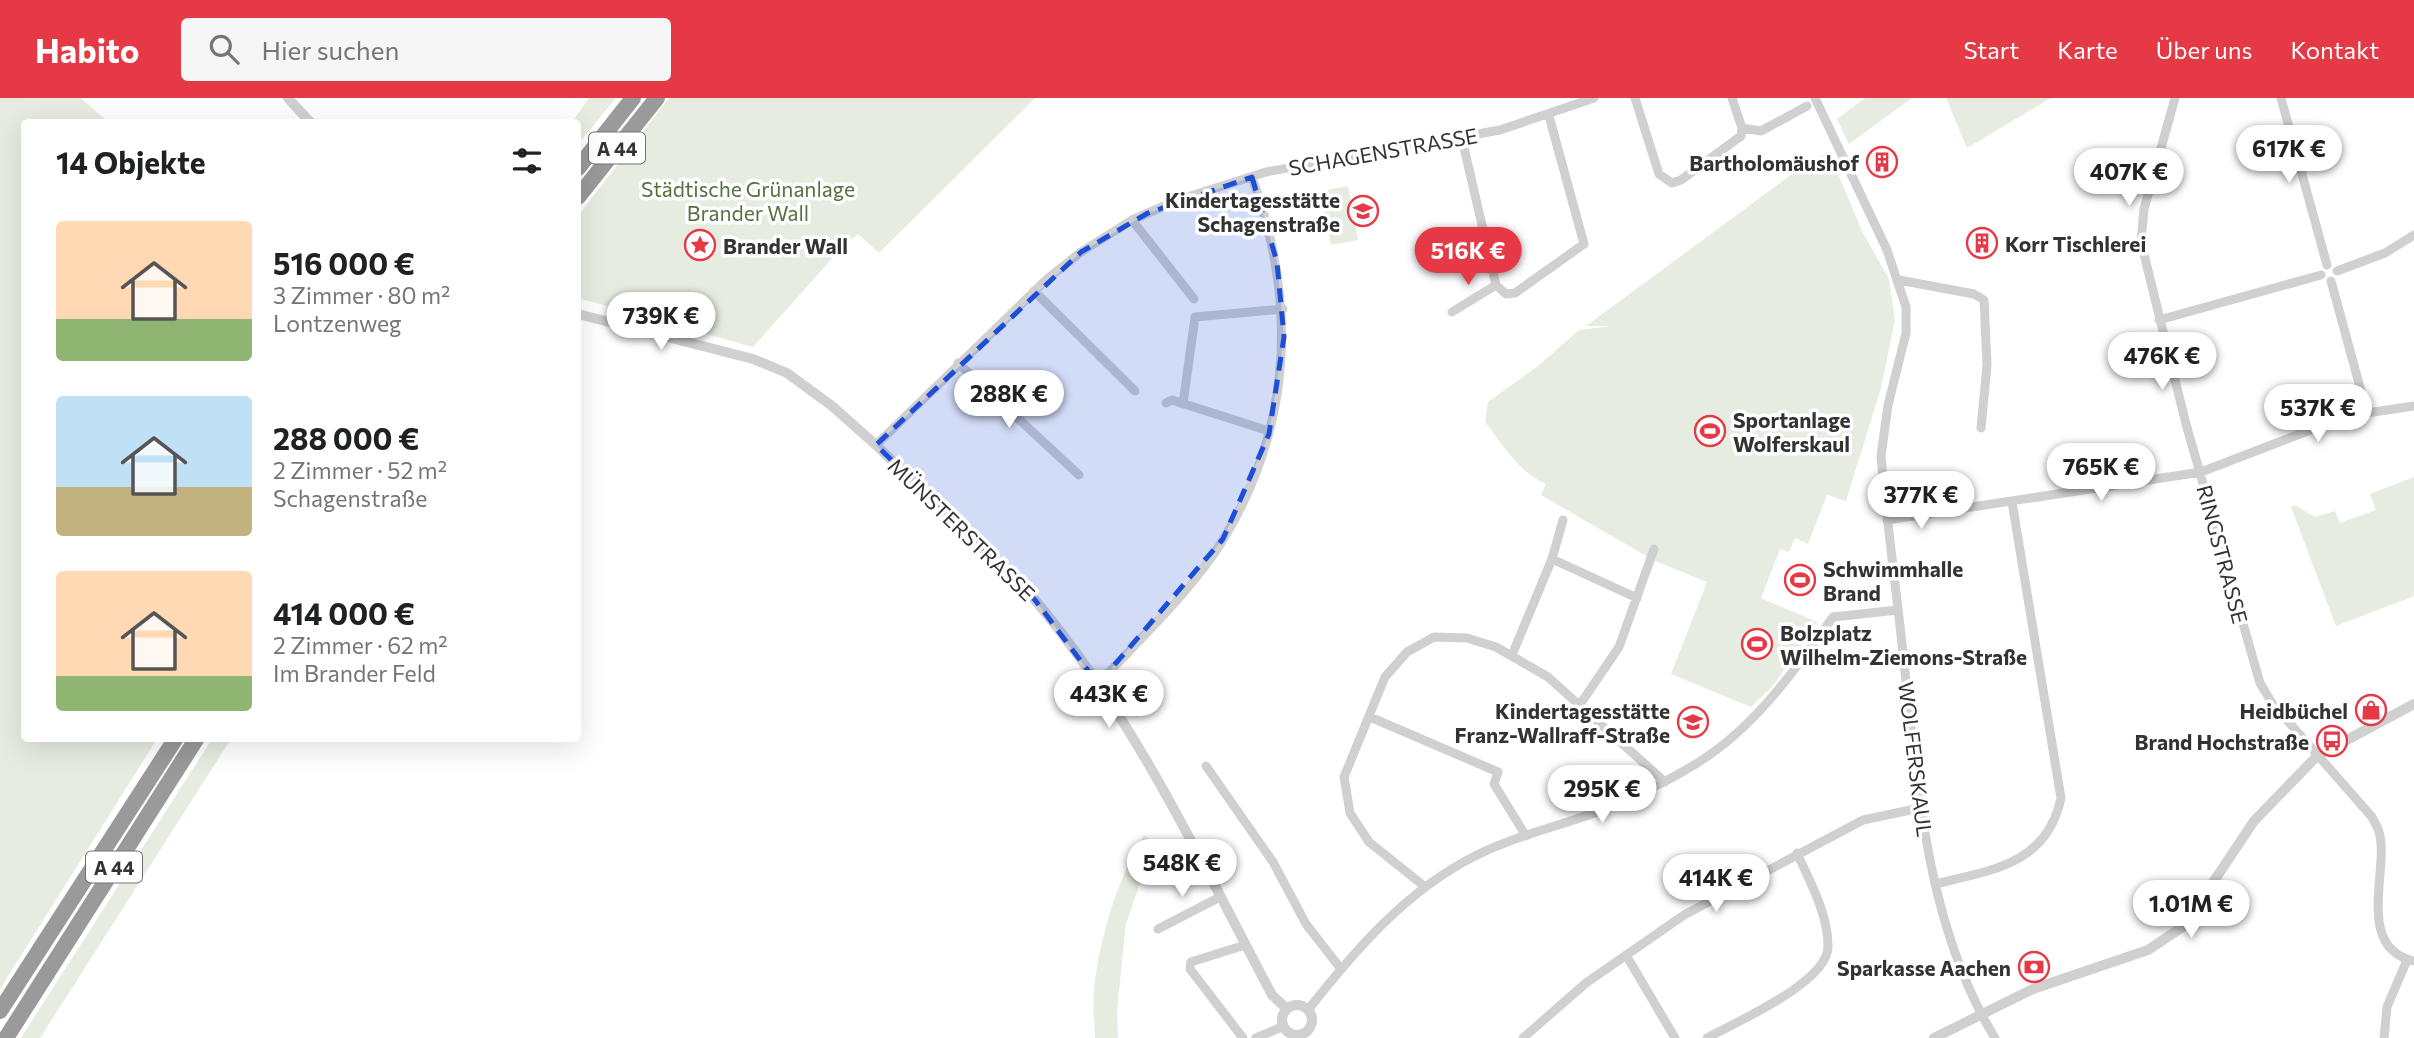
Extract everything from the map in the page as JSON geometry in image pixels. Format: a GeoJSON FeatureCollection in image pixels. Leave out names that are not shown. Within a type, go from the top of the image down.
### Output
{"type":"FeatureCollection","features":[{"type":"Feature","properties":{"kind":"highway","name":"A 44"},"geometry":{"type":"LineString","coordinates":[[581,164],[633,98]]}},
{"type":"Feature","properties":{"kind":"highway","name":"A 44"},"geometry":{"type":"LineString","coordinates":[[581,193],[657,98]]}},
{"type":"Feature","properties":{"kind":"highway","name":"A 44"},"geometry":{"type":"LineString","coordinates":[[0,1011],[173,742]]}},
{"type":"Feature","properties":{"kind":"highway","name":"A 44"},"geometry":{"type":"LineString","coordinates":[[9,1033],[194,742]]}},
{"type":"Feature","properties":{"kind":"street"},"geometry":{"type":"LineString","coordinates":[[288,98],[307,119]]}},
{"type":"Feature","properties":{"kind":"street","name":"SCHAGENSTRASSE"},"geometry":{"type":"LineString","coordinates":[[876,445],[1034,291],[1078,254],[1132,220],[1178,200],[1252,177],[1312,163],[1462,139],[1549,116],[1594,98]]}},
{"type":"Feature","properties":{"kind":"street"},"geometry":{"type":"LineString","coordinates":[[1635,98],[1659,174],[1668,182],[1681,180],[1734,142],[1742,128],[1732,98]]}},
{"type":"Feature","properties":{"kind":"street","name":"WOLFERSKAUL"},"geometry":{"type":"LineString","coordinates":[[1815,98],[1899,279],[1906,307],[1906,333],[1883,432],[1881,456],[1920,808],[1935,884],[1980,1014],[1995,1038]]}},
{"type":"Feature","properties":{"kind":"street","name":"RINGSTRASSE"},"geometry":{"type":"LineString","coordinates":[[2175,98],[2142,226],[2144,261],[2159,320],[2260,683],[2272,703],[2372,817],[2379,832],[2379,924],[2394,950],[2411,961]]}},
{"type":"Feature","properties":{"kind":"street"},"geometry":{"type":"LineString","coordinates":[[2281,98],[2327,265],[2337,271]]}},
{"type":"Feature","properties":{"kind":"street"},"geometry":{"type":"LineString","coordinates":[[1742,128],[1761,131],[1807,106]]}},
{"type":"Feature","properties":{"kind":"street"},"geometry":{"type":"LineString","coordinates":[[1462,139],[1496,285],[1506,295],[1515,293],[1584,244],[1549,116]]}},
{"type":"Feature","properties":{"kind":"street"},"geometry":{"type":"LineString","coordinates":[[1098,684],[1196,574],[1223,539],[1246,496],[1269,431],[1281,373],[1283,309],[1275,250],[1252,177]]}},
{"type":"Feature","properties":{"kind":"street"},"geometry":{"type":"LineString","coordinates":[[1132,220],[1194,299]]}},
{"type":"Feature","properties":{"kind":"street"},"geometry":{"type":"LineString","coordinates":[[2367,413],[2332,281],[2337,271],[2385,253],[2414,235]]}},
{"type":"Feature","properties":{"kind":"street"},"geometry":{"type":"LineString","coordinates":[[2159,320],[2321,275],[2327,265]]}},
{"type":"Feature","properties":{"kind":"street"},"geometry":{"type":"LineString","coordinates":[[2321,275],[2325,281],[2332,281]]}},
{"type":"Feature","properties":{"kind":"street"},"geometry":{"type":"LineString","coordinates":[[1899,279],[1974,294],[1984,300],[1987,365],[1981,428]]}},
{"type":"Feature","properties":{"kind":"street"},"geometry":{"type":"LineString","coordinates":[[1452,312],[1496,285]]}},
{"type":"Feature","properties":{"kind":"street"},"geometry":{"type":"LineString","coordinates":[[1034,291],[1135,391]]}},
{"type":"Feature","properties":{"kind":"street"},"geometry":{"type":"LineString","coordinates":[[1183,404],[1195,317],[1283,309]]}},
{"type":"Feature","properties":{"kind":"street","name":"MÜNSTERSTRASSE"},"geometry":{"type":"LineString","coordinates":[[581,315],[768,365],[787,373],[832,405],[876,445],[1035,600],[1098,684],[1169,795],[1272,995],[1287,1009]]}},
{"type":"Feature","properties":{"kind":"street"},"geometry":{"type":"LineString","coordinates":[[958,363],[1079,475]]}},
{"type":"Feature","properties":{"kind":"street"},"geometry":{"type":"LineString","coordinates":[[1166,402],[1172,400],[1269,431]]}},
{"type":"Feature","properties":{"kind":"street"},"geometry":{"type":"LineString","coordinates":[[1887,520],[2201,472],[2347,416],[2414,405]]}},
{"type":"Feature","properties":{"kind":"street"},"geometry":{"type":"LineString","coordinates":[[1935,884],[1995,869],[2025,855],[2045,839],[2056,820],[2059,804],[2057,764],[2012,502]]}},
{"type":"Feature","properties":{"kind":"street"},"geometry":{"type":"LineString","coordinates":[[1512,654],[1552,559],[1563,520]]}},
{"type":"Feature","properties":{"kind":"street"},"geometry":{"type":"LineString","coordinates":[[1581,703],[1611,663],[1654,550]]}},
{"type":"Feature","properties":{"kind":"street"},"geometry":{"type":"LineString","coordinates":[[1552,559],[1637,598]]}},
{"type":"Feature","properties":{"kind":"street"},"geometry":{"type":"LineString","coordinates":[[1308,1010],[1341,969],[1424,886],[1475,856],[1609,807],[1665,782],[1707,757],[1771,700],[1833,617],[1898,610]]}},
{"type":"Feature","properties":{"kind":"street"},"geometry":{"type":"LineString","coordinates":[[1424,886],[1369,842],[1350,813],[1344,777],[1385,677],[1407,652],[1434,637],[1467,638],[1512,654],[1581,703],[1665,782]]}},
{"type":"Feature","properties":{"kind":"street"},"geometry":{"type":"LineString","coordinates":[[1934,1038],[2033,989],[2148,950],[2184,926],[2254,821],[2317,756],[2414,704]]}},
{"type":"Feature","properties":{"kind":"street"},"geometry":{"type":"LineString","coordinates":[[1370,717],[1498,772],[1494,783],[1526,836]]}},
{"type":"Feature","properties":{"kind":"street"},"geometry":{"type":"LineString","coordinates":[[1206,766],[1273,862],[1306,924],[1341,969]]}},
{"type":"Feature","properties":{"kind":"street"},"geometry":{"type":"LineString","coordinates":[[1523,1038],[1586,983],[1684,915],[1863,820],[1920,808]]}},
{"type":"Feature","properties":{"kind":"street"},"geometry":{"type":"LineString","coordinates":[[1707,1038],[1806,982],[1822,965],[1829,948],[1825,922],[1797,853]]}},
{"type":"Feature","properties":{"kind":"street"},"geometry":{"type":"LineString","coordinates":[[1158,929],[1220,897]]}},
{"type":"Feature","properties":{"kind":"street"},"geometry":{"type":"LineString","coordinates":[[1242,1038],[1191,969],[1191,962],[1245,945]]}},
{"type":"Feature","properties":{"kind":"street"},"geometry":{"type":"LineString","coordinates":[[1626,955],[1675,1038]]}},
{"type":"Feature","properties":{"kind":"street"},"geometry":{"type":"LineString","coordinates":[[2384,1038],[2387,1007],[2411,961]]}},
{"type":"Feature","properties":{"kind":"street"},"geometry":{"type":"LineString","coordinates":[[1299,1005],[1308,1010],[1311,1023],[1301,1036],[1293,1034],[1284,1026],[1282,1018],[1287,1009],[1299,1005]]}},
{"type":"Feature","properties":{"kind":"street"},"geometry":{"type":"LineString","coordinates":[[1256,1038],[1284,1026]]}},
{"type":"Feature","properties":{"kind":"highlighted area"},"geometry":{"type":"Polygon","coordinates":[[[1252,177],[1277,262],[1284,337],[1269,434],[1223,539],[1098,684],[1035,600],[876,445],[1081,252],[1148,213],[1252,177]]]}},
{"type":"Feature","properties":{"kind":"green space"},"geometry":{"type":"Polygon","coordinates":[[[0,98],[81,98],[105,119],[21,119],[21,742],[155,742],[0,989],[0,98]]]}},
{"type":"Feature","properties":{"kind":"green space"},"geometry":{"type":"Polygon","coordinates":[[[589,98],[616,98],[581,140],[581,119],[574,119],[589,98]]]}},
{"type":"Feature","properties":{"kind":"green space","name":"Städtische Grünanlage Brander Wall"},"geometry":{"type":"Polygon","coordinates":[[[669,98],[1035,98],[879,253],[858,234],[844,245],[753,347],[581,299],[581,212],[669,98]]]}},
{"type":"Feature","properties":{"kind":"green space"},"geometry":{"type":"Polygon","coordinates":[[[1865,98],[1912,98],[1849,144],[1837,119],[1865,98]]]}},
{"type":"Feature","properties":{"kind":"green space"},"geometry":{"type":"Polygon","coordinates":[[[1946,98],[2051,98],[1967,148],[1946,98]]]}},
{"type":"Feature","properties":{"kind":"green space","name":"Sportanlage Wolferskaul"},"geometry":{"type":"Polygon","coordinates":[[[1829,152],[1862,231],[1889,279],[1895,320],[1881,388],[1846,501],[1827,495],[1808,544],[1795,538],[1789,552],[1780,549],[1761,598],[1817,622],[1773,686],[1751,707],[1671,674],[1707,582],[1655,561],[1541,495],[1546,484],[1520,466],[1485,422],[1488,402],[1538,366],[1579,330],[1612,326],[1586,326],[1810,161],[1829,152]]]}},
{"type":"Feature","properties":{"kind":"green space"},"geometry":{"type":"Polygon","coordinates":[[[1348,186],[1358,240],[1331,245],[1320,191],[1348,186]]]}},
{"type":"Feature","properties":{"kind":"green space"},"geometry":{"type":"Polygon","coordinates":[[[2414,477],[2414,596],[2336,626],[2291,507],[2295,505],[2315,517],[2335,511],[2340,523],[2376,510],[2370,494],[2414,477]]]}},
{"type":"Feature","properties":{"kind":"green space"},"geometry":{"type":"Polygon","coordinates":[[[210,742],[229,742],[40,1038],[21,1038],[210,742]]]}},
{"type":"Feature","properties":{"kind":"green space"},"geometry":{"type":"Polygon","coordinates":[[[1144,835],[1154,842],[1126,924],[1117,1009],[1118,1038],[1095,1038],[1094,989],[1105,929],[1118,890],[1144,835]]]}},
{"type":"Feature","properties":{"kind":"place","name":"Bartholomäushof"},"geometry":{"type":"Point","coordinates":[1882,162]}},
{"type":"Feature","properties":{"kind":"place","name":"Kindertagesstätte Schagenstraße"},"geometry":{"type":"Point","coordinates":[1363,211]}},
{"type":"Feature","properties":{"kind":"place","name":"Korr Tischlerei"},"geometry":{"type":"Point","coordinates":[1982,243]}},
{"type":"Feature","properties":{"kind":"place","name":"Brander Wall"},"geometry":{"type":"Point","coordinates":[700,245]}},
{"type":"Feature","properties":{"kind":"place","name":"Sportanlage Wolferskaul"},"geometry":{"type":"Point","coordinates":[1710,431]}},
{"type":"Feature","properties":{"kind":"place","name":"Schwimmhalle Brand"},"geometry":{"type":"Point","coordinates":[1800,580]}},
{"type":"Feature","properties":{"kind":"place","name":"Bolzplatz Wilhelm-Ziemons-Straße"},"geometry":{"type":"Point","coordinates":[1757,644]}},
{"type":"Feature","properties":{"kind":"place","name":"Heidbüchel"},"geometry":{"type":"Point","coordinates":[2371,710]}},
{"type":"Feature","properties":{"kind":"place","name":"Kindertagesstätte Franz-Wallraff-Straße"},"geometry":{"type":"Point","coordinates":[1693,722]}},
{"type":"Feature","properties":{"kind":"place","name":"Brand Hochstraße"},"geometry":{"type":"Point","coordinates":[2332,741]}},
{"type":"Feature","properties":{"kind":"place","name":"Sparkasse Aachen"},"geometry":{"type":"Point","coordinates":[2034,967]}}]}
